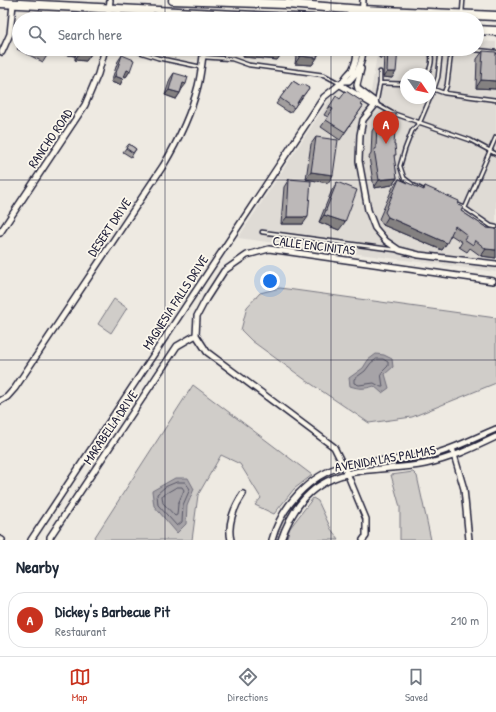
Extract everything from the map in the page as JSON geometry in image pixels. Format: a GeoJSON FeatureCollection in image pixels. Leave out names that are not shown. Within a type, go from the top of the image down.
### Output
{"type":"FeatureCollection","features":[{"type":"Feature","properties":{"kind":"main road"},"geometry":{"type":"LineString","coordinates":[[173,0],[287,4],[412,12]]}},
{"type":"Feature","properties":{"kind":"main road"},"geometry":{"type":"LineString","coordinates":[[2,3],[109,4],[146,11],[162,12]]}},
{"type":"Feature","properties":{"kind":"main road"},"geometry":{"type":"LineString","coordinates":[[484,15],[496,16]]}},
{"type":"Feature","properties":{"kind":"main road"},"geometry":{"type":"LineString","coordinates":[[484,30],[496,31]]}},
{"type":"Feature","properties":{"kind":"street"},"geometry":{"type":"LineString","coordinates":[[362,10],[363,0]]}},
{"type":"Feature","properties":{"kind":"street"},"geometry":{"type":"LineString","coordinates":[[211,12],[216,1]]}},
{"type":"Feature","properties":{"kind":"street"},"geometry":{"type":"LineString","coordinates":[[12,12],[13,4]]}},
{"type":"Feature","properties":{"kind":"street"},"geometry":{"type":"LineString","coordinates":[[2,52],[10,34],[12,14]]}},
{"type":"Feature","properties":{"kind":"street","name":"RANCHO ROAD"},"geometry":{"type":"LineString","coordinates":[[0,233],[85,105],[98,74],[103,56]]}},
{"type":"Feature","properties":{"kind":"street","name":"MAGNESIA FALLS DRIVE"},"geometry":{"type":"LineString","coordinates":[[31,540],[324,96],[341,83],[354,67],[356,56]]}},
{"type":"Feature","properties":{"kind":"street","name":"MAGNESIA FALLS DRIVE"},"geometry":{"type":"LineString","coordinates":[[341,83],[348,81],[355,74],[361,63],[362,56]]}},
{"type":"Feature","properties":{"kind":"street","name":"DESERT DRIVE"},"geometry":{"type":"LineString","coordinates":[[0,401],[7,397],[15,388],[176,145],[187,119],[198,86],[203,57]]}},
{"type":"Feature","properties":{"kind":"street"},"geometry":{"type":"LineString","coordinates":[[361,63],[357,87],[360,92],[374,100],[376,104]]}},
{"type":"Feature","properties":{"kind":"street"},"geometry":{"type":"LineString","coordinates":[[341,83],[372,104],[376,104]]}},
{"type":"Feature","properties":{"kind":"street"},"geometry":{"type":"LineString","coordinates":[[376,104],[363,120],[360,135],[359,161],[368,210],[375,228],[386,241],[399,250],[419,255],[496,264]]}},
{"type":"Feature","properties":{"kind":"street","name":"CALLE ENCINITAS"},"geometry":{"type":"LineString","coordinates":[[196,335],[197,316],[224,271],[247,254],[269,249],[494,281]]}},
{"type":"Feature","properties":{"kind":"street"},"geometry":{"type":"LineString","coordinates":[[196,335],[207,352],[334,447],[347,473],[366,519],[366,536],[363,540]]}},
{"type":"Feature","properties":{"kind":"street","name":"MARABELLA DRIVE"},"geometry":{"type":"LineString","coordinates":[[50,540],[50,537],[177,346],[196,335]]}},
{"type":"Feature","properties":{"kind":"street","name":"AVENIDA LAS PALMAS"},"geometry":{"type":"LineString","coordinates":[[272,540],[281,517],[296,496],[320,476],[343,465],[422,457],[452,448],[496,429]]}},
{"type":"Feature","properties":{"kind":"street","name":"AVENIDA LAS PALMAS"},"geometry":{"type":"LineString","coordinates":[[281,540],[291,517],[306,497],[320,485],[334,477],[347,473],[423,465],[454,456],[496,437]]}},
{"type":"Feature","properties":{"kind":"street"},"geometry":{"type":"LineString","coordinates":[[452,448],[464,489],[469,540]]}},
{"type":"Feature","properties":{"kind":"street"},"geometry":{"type":"LineString","coordinates":[[231,540],[229,533],[232,520],[236,505],[243,494]]}},
{"type":"Feature","properties":{"kind":"lane"},"geometry":{"type":"LineString","coordinates":[[462,12],[463,0]]}},
{"type":"Feature","properties":{"kind":"lane"},"geometry":{"type":"LineString","coordinates":[[484,51],[496,52]]}},
{"type":"Feature","properties":{"kind":"lane"},"geometry":{"type":"LineString","coordinates":[[152,56],[201,67]]}},
{"type":"Feature","properties":{"kind":"lane"},"geometry":{"type":"LineString","coordinates":[[430,68],[432,56]]}},
{"type":"Feature","properties":{"kind":"lane"},"geometry":{"type":"LineString","coordinates":[[436,83],[440,56]]}},
{"type":"Feature","properties":{"kind":"lane"},"geometry":{"type":"LineString","coordinates":[[444,93],[447,85],[451,56]]}},
{"type":"Feature","properties":{"kind":"lane"},"geometry":{"type":"LineString","coordinates":[[203,57],[232,59],[249,65],[324,75],[341,83]]}},
{"type":"Feature","properties":{"kind":"lane"},"geometry":{"type":"LineString","coordinates":[[380,72],[380,83],[376,104],[392,113],[470,140],[496,154]]}},
{"type":"Feature","properties":{"kind":"lane"},"geometry":{"type":"LineString","coordinates":[[380,83],[400,84]]}},
{"type":"Feature","properties":{"kind":"lane"},"geometry":{"type":"LineString","coordinates":[[436,90],[444,93],[496,100]]}},
{"type":"Feature","properties":{"kind":"lane"},"geometry":{"type":"LineString","coordinates":[[428,104],[420,122],[412,131],[400,166],[404,178],[413,185],[430,193]]}},
{"type":"Feature","properties":{"kind":"lane"},"geometry":{"type":"LineString","coordinates":[[465,208],[489,150],[496,137]]}},
{"type":"Feature","properties":{"kind":"lane"},"geometry":{"type":"LineString","coordinates":[[454,203],[465,208],[491,226],[496,227]]}},
{"type":"Feature","properties":{"kind":"lane"},"geometry":{"type":"LineString","coordinates":[[262,232],[399,250]]}},
{"type":"Feature","properties":{"kind":"shaded area"},"geometry":{"type":"Polygon","coordinates":[[[484,41],[496,42],[496,272],[238,238],[333,94],[342,90],[366,103],[371,92],[377,56],[484,56],[484,41]]]}},
{"type":"Feature","properties":{"kind":"shaded area"},"geometry":{"type":"Polygon","coordinates":[[[280,288],[496,318],[496,383],[412,417],[369,423],[307,381],[252,341],[241,330],[247,307],[260,293],[280,288]]]}},
{"type":"Feature","properties":{"kind":"shaded area"},"geometry":{"type":"Polygon","coordinates":[[[114,299],[127,308],[111,333],[98,324],[114,299]]]}},
{"type":"Feature","properties":{"kind":"shaded area"},"geometry":{"type":"Polygon","coordinates":[[[193,385],[312,475],[294,489],[274,514],[255,505],[261,498],[240,464],[221,455],[198,495],[192,540],[93,540],[193,385]]]}},
{"type":"Feature","properties":{"kind":"shaded area"},"geometry":{"type":"Polygon","coordinates":[[[413,472],[417,476],[431,540],[400,540],[400,507],[391,475],[413,472]]]}},
{"type":"Feature","properties":{"kind":"shaded area"},"geometry":{"type":"Polygon","coordinates":[[[313,498],[318,501],[331,529],[339,540],[286,540],[290,528],[313,498]]]}},
{"type":"Feature","properties":{"kind":"water"},"geometry":{"type":"Polygon","coordinates":[[[376,354],[384,355],[392,359],[393,367],[385,374],[389,388],[382,393],[374,386],[368,388],[356,388],[350,386],[349,378],[363,368],[368,360],[376,354]]]}},
{"type":"Feature","properties":{"kind":"water"},"geometry":{"type":"Polygon","coordinates":[[[175,478],[188,478],[194,489],[187,506],[186,524],[177,533],[154,506],[152,491],[175,478]]]}},
{"type":"Feature","properties":{"kind":"building"},"geometry":{"type":"Polygon","coordinates":[[[484,51],[496,52],[496,81],[481,80],[484,51]]]}},
{"type":"Feature","properties":{"kind":"building"},"geometry":{"type":"Polygon","coordinates":[[[122,56],[134,60],[130,71],[127,70],[123,79],[115,76],[122,56]]]}},
{"type":"Feature","properties":{"kind":"building"},"geometry":{"type":"Polygon","coordinates":[[[300,56],[317,56],[317,58],[300,56]]]}},
{"type":"Feature","properties":{"kind":"building"},"geometry":{"type":"Polygon","coordinates":[[[388,56],[397,56],[396,72],[387,72],[388,56]]]}},
{"type":"Feature","properties":{"kind":"building"},"geometry":{"type":"Polygon","coordinates":[[[174,73],[188,77],[186,84],[183,83],[180,93],[169,90],[174,73]]]}},
{"type":"Feature","properties":{"kind":"building"},"geometry":{"type":"Polygon","coordinates":[[[293,81],[301,86],[302,84],[309,88],[303,96],[302,95],[294,108],[280,98],[293,81]]]}},
{"type":"Feature","properties":{"kind":"building"},"geometry":{"type":"Polygon","coordinates":[[[346,91],[363,102],[361,105],[363,106],[345,132],[326,120],[333,109],[329,107],[336,96],[340,99],[346,91]]]}},
{"type":"Feature","properties":{"kind":"building"},"geometry":{"type":"Polygon","coordinates":[[[384,113],[396,114],[394,145],[396,155],[394,155],[397,178],[379,180],[374,149],[376,149],[377,123],[384,123],[384,113]]]}},
{"type":"Feature","properties":{"kind":"building"},"geometry":{"type":"Polygon","coordinates":[[[316,137],[338,140],[333,175],[311,172],[316,137]]]}},
{"type":"Feature","properties":{"kind":"building"},"geometry":{"type":"Polygon","coordinates":[[[129,144],[136,149],[133,153],[126,148],[129,144]]]}},
{"type":"Feature","properties":{"kind":"building"},"geometry":{"type":"Polygon","coordinates":[[[289,179],[311,181],[308,217],[287,217],[289,179]]]}},
{"type":"Feature","properties":{"kind":"building"},"geometry":{"type":"Polygon","coordinates":[[[399,179],[424,190],[425,186],[459,201],[458,205],[463,207],[461,211],[487,228],[496,229],[496,250],[486,249],[475,240],[473,245],[464,239],[467,235],[455,226],[447,243],[388,217],[385,212],[399,179]]]}},
{"type":"Feature","properties":{"kind":"building"},"geometry":{"type":"Polygon","coordinates":[[[337,182],[357,190],[345,222],[324,215],[337,182]]]}},
{"type":"Feature","properties":{"kind":"place","name":"Dickey's Barbecue Pit"},"geometry":{"type":"Point","coordinates":[386,144]}}]}
